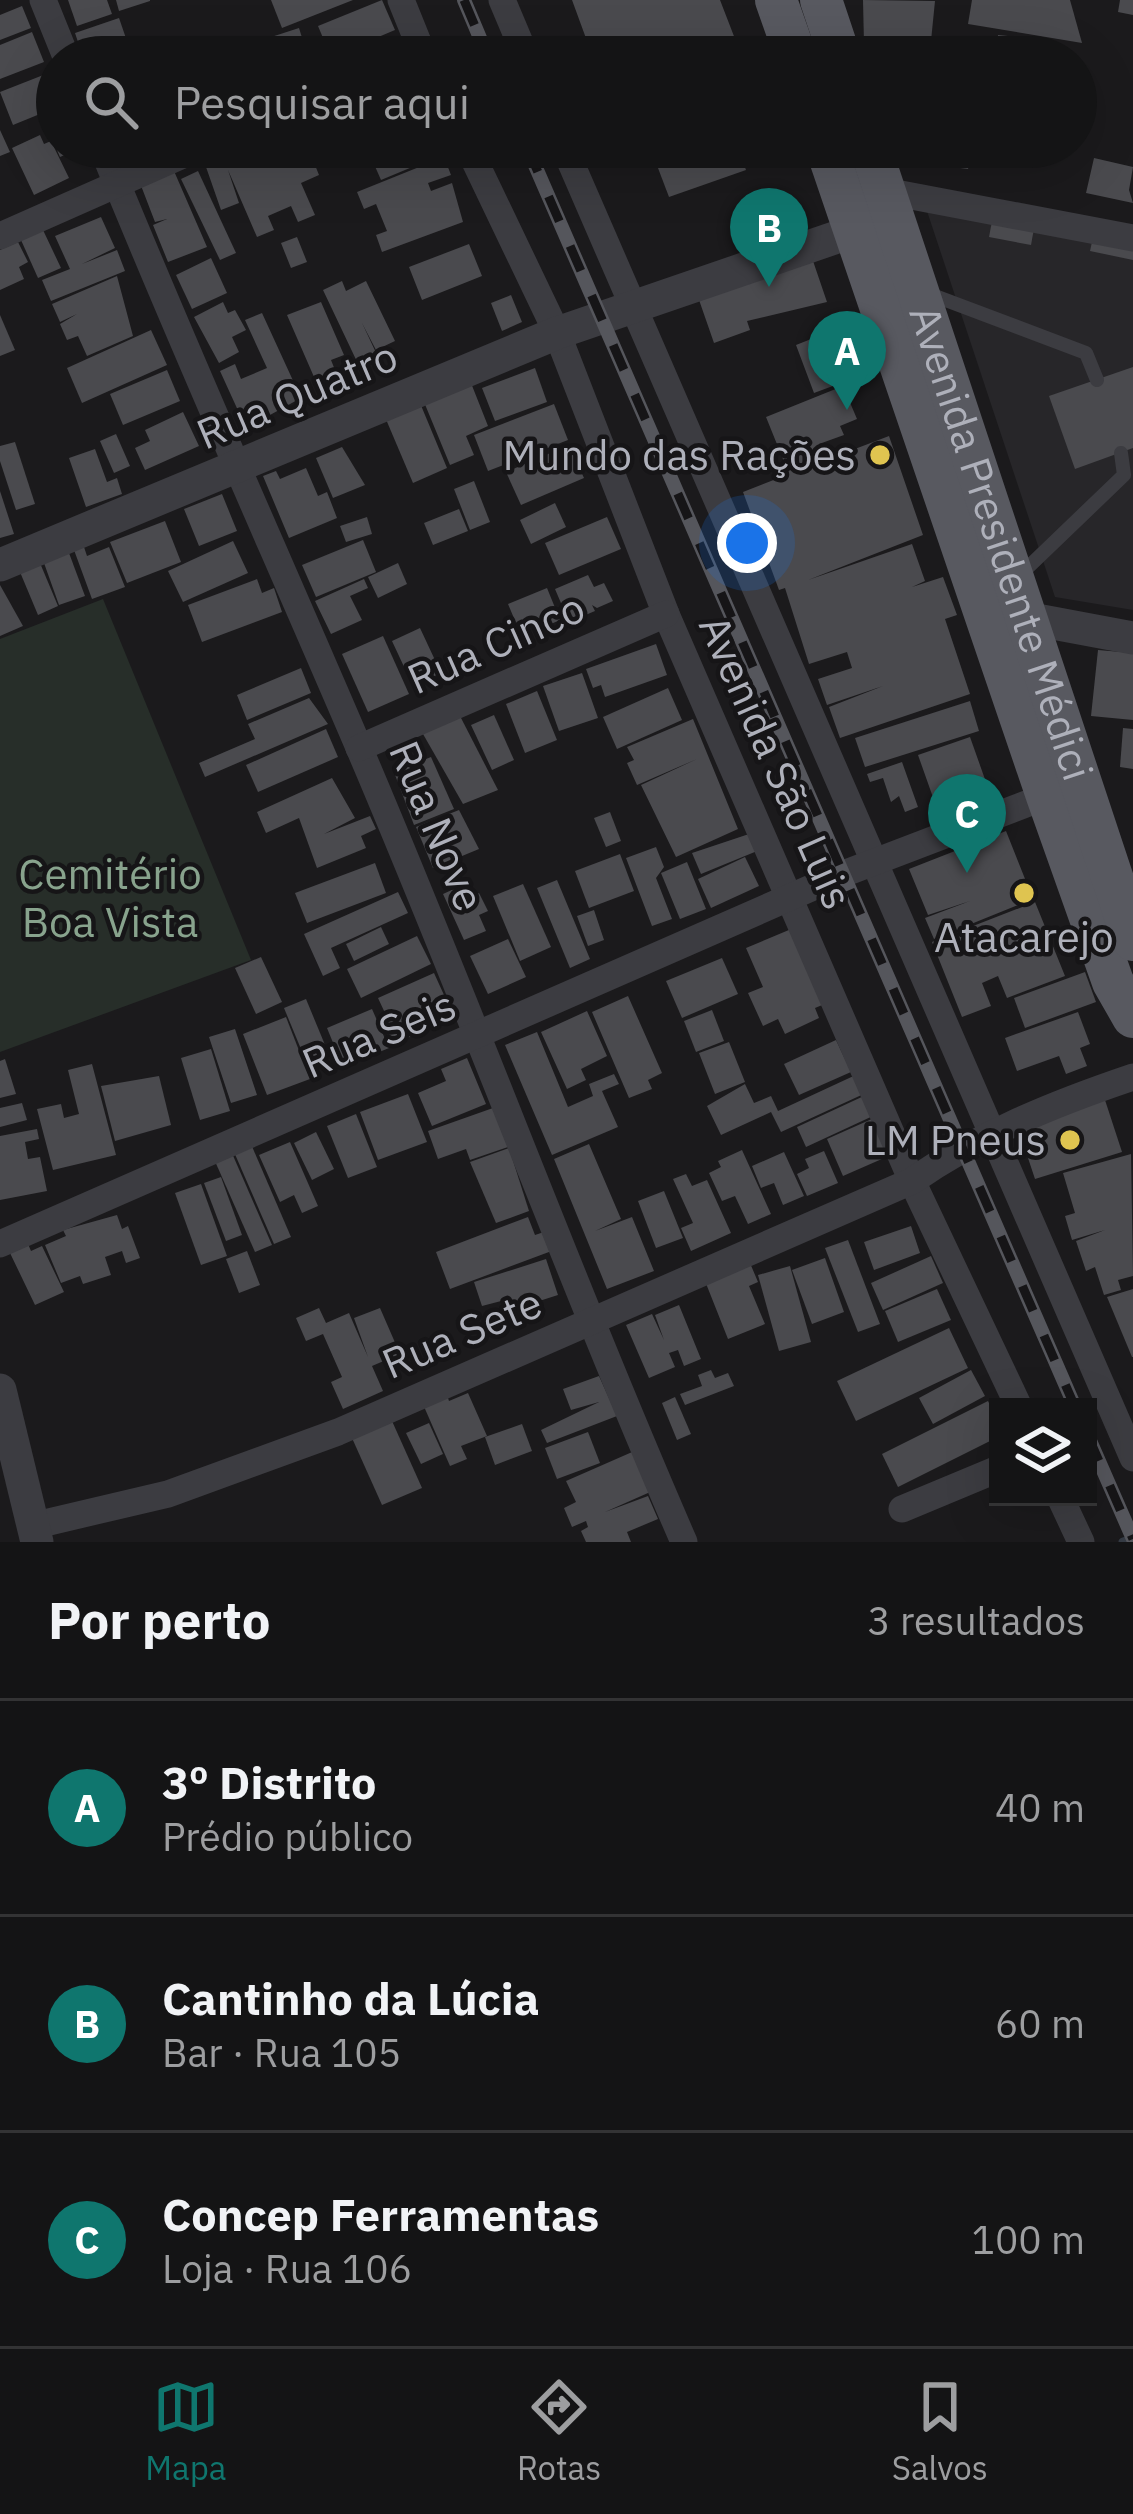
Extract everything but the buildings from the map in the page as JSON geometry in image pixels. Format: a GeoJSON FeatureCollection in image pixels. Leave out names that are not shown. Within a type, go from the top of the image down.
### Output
{"type":"FeatureCollection","features":[{"type":"Feature","properties":{"kind":"main road"},"geometry":{"type":"LineString","coordinates":[[776,0],[789,36]]}},
{"type":"Feature","properties":{"kind":"main road"},"geometry":{"type":"LineString","coordinates":[[821,0],[833,36]]}},
{"type":"Feature","properties":{"kind":"main road","name":"Avenida Presidente Médici"},"geometry":{"type":"LineString","coordinates":[[842,168],[877,213],[917,290],[1010,610],[1047,796],[1113,982],[1133,1017]]}},
{"type":"Feature","properties":{"kind":"main road","name":"Avenida Presidente Médici"},"geometry":{"type":"LineString","coordinates":[[872,168],[877,213],[1010,610],[1133,940]]}},
{"type":"Feature","properties":{"kind":"street"},"geometry":{"type":"LineString","coordinates":[[43,0],[58,36]]}},
{"type":"Feature","properties":{"kind":"street"},"geometry":{"type":"LineString","coordinates":[[400,0],[414,36]]}},
{"type":"Feature","properties":{"kind":"street"},"geometry":{"type":"LineString","coordinates":[[502,0],[517,36]]}},
{"type":"Feature","properties":{"kind":"street","name":"Rua Nove"},"geometry":{"type":"LineString","coordinates":[[111,168],[236,471],[359,748],[591,1325],[684,1542]]}},
{"type":"Feature","properties":{"kind":"street"},"geometry":{"type":"LineString","coordinates":[[0,236],[151,168]]}},
{"type":"Feature","properties":{"kind":"street","name":"Avenida São Luis"},"geometry":{"type":"LineString","coordinates":[[478,168],[557,333],[666,614],[912,1181],[1015,1398]]}},
{"type":"Feature","properties":{"kind":"street","name":"Avenida São Luis"},"geometry":{"type":"LineString","coordinates":[[572,168],[1133,1458]]}},
{"type":"Feature","properties":{"kind":"street"},"geometry":{"type":"LineString","coordinates":[[877,213],[1133,238]]}},
{"type":"Feature","properties":{"kind":"street","name":"Rua Quatro"},"geometry":{"type":"LineString","coordinates":[[0,566],[557,333],[877,213]]}},
{"type":"Feature","properties":{"kind":"street"},"geometry":{"type":"LineString","coordinates":[[1010,610],[1133,638]]}},
{"type":"Feature","properties":{"kind":"street","name":"Rua Cinco"},"geometry":{"type":"LineString","coordinates":[[359,748],[666,614]]}},
{"type":"Feature","properties":{"kind":"street","name":"Rua Seis"},"geometry":{"type":"LineString","coordinates":[[0,1244],[791,899],[1047,796]]}},
{"type":"Feature","properties":{"kind":"street","name":"Rua Sete"},"geometry":{"type":"LineString","coordinates":[[34,1534],[168,1494],[338,1432],[912,1181],[989,1132],[1133,1077]]}},
{"type":"Feature","properties":{"kind":"street"},"geometry":{"type":"LineString","coordinates":[[0,1390],[34,1534]]}},
{"type":"Feature","properties":{"kind":"street"},"geometry":{"type":"LineString","coordinates":[[902,1509],[989,1473]]}},
{"type":"Feature","properties":{"kind":"street"},"geometry":{"type":"LineString","coordinates":[[1064,1506],[1081,1542]]}},
{"type":"Feature","properties":{"kind":"lane"},"geometry":{"type":"LineString","coordinates":[[917,290],[1086,352],[1097,380]]}},
{"type":"Feature","properties":{"kind":"lane"},"geometry":{"type":"LineString","coordinates":[[1010,610],[1124,475],[1121,453]]}},
{"type":"Feature","properties":{"kind":"shaded area"},"geometry":{"type":"Polygon","coordinates":[[[925,205],[1133,244],[1133,610],[1055,597],[925,205]]]}},
{"type":"Feature","properties":{"kind":"green space","name":"Cemitério Boa Vista"},"geometry":{"type":"Polygon","coordinates":[[[103,599],[251,960],[0,1052],[0,639],[103,599]]]}},
{"type":"Feature","properties":{"kind":"waterway"},"geometry":{"type":"LineString","coordinates":[[1123,1542],[1133,1539]]}},
{"type":"Feature","properties":{"kind":"railway"},"geometry":{"type":"LineString","coordinates":[[464,0],[479,36]]}},
{"type":"Feature","properties":{"kind":"railway"},"geometry":{"type":"LineString","coordinates":[[536,168],[1071,1398]]}},
{"type":"Feature","properties":{"kind":"railway"},"geometry":{"type":"LineString","coordinates":[[1097,1457],[1133,1539]]}},
{"type":"Feature","properties":{"kind":"place","name":"Cantinho da Lúcia"},"geometry":{"type":"Point","coordinates":[769,287]}},
{"type":"Feature","properties":{"kind":"place","name":"3º Distrito"},"geometry":{"type":"Point","coordinates":[847,410]}},
{"type":"Feature","properties":{"kind":"place","name":"Mundo das Rações"},"geometry":{"type":"Point","coordinates":[880,455]}},
{"type":"Feature","properties":{"kind":"place","name":"Concep Ferramentas"},"geometry":{"type":"Point","coordinates":[967,873]}},
{"type":"Feature","properties":{"kind":"place","name":"Atacarejo"},"geometry":{"type":"Point","coordinates":[1024,893]}},
{"type":"Feature","properties":{"kind":"place","name":"LM Pneus"},"geometry":{"type":"Point","coordinates":[1070,1140]}}]}
